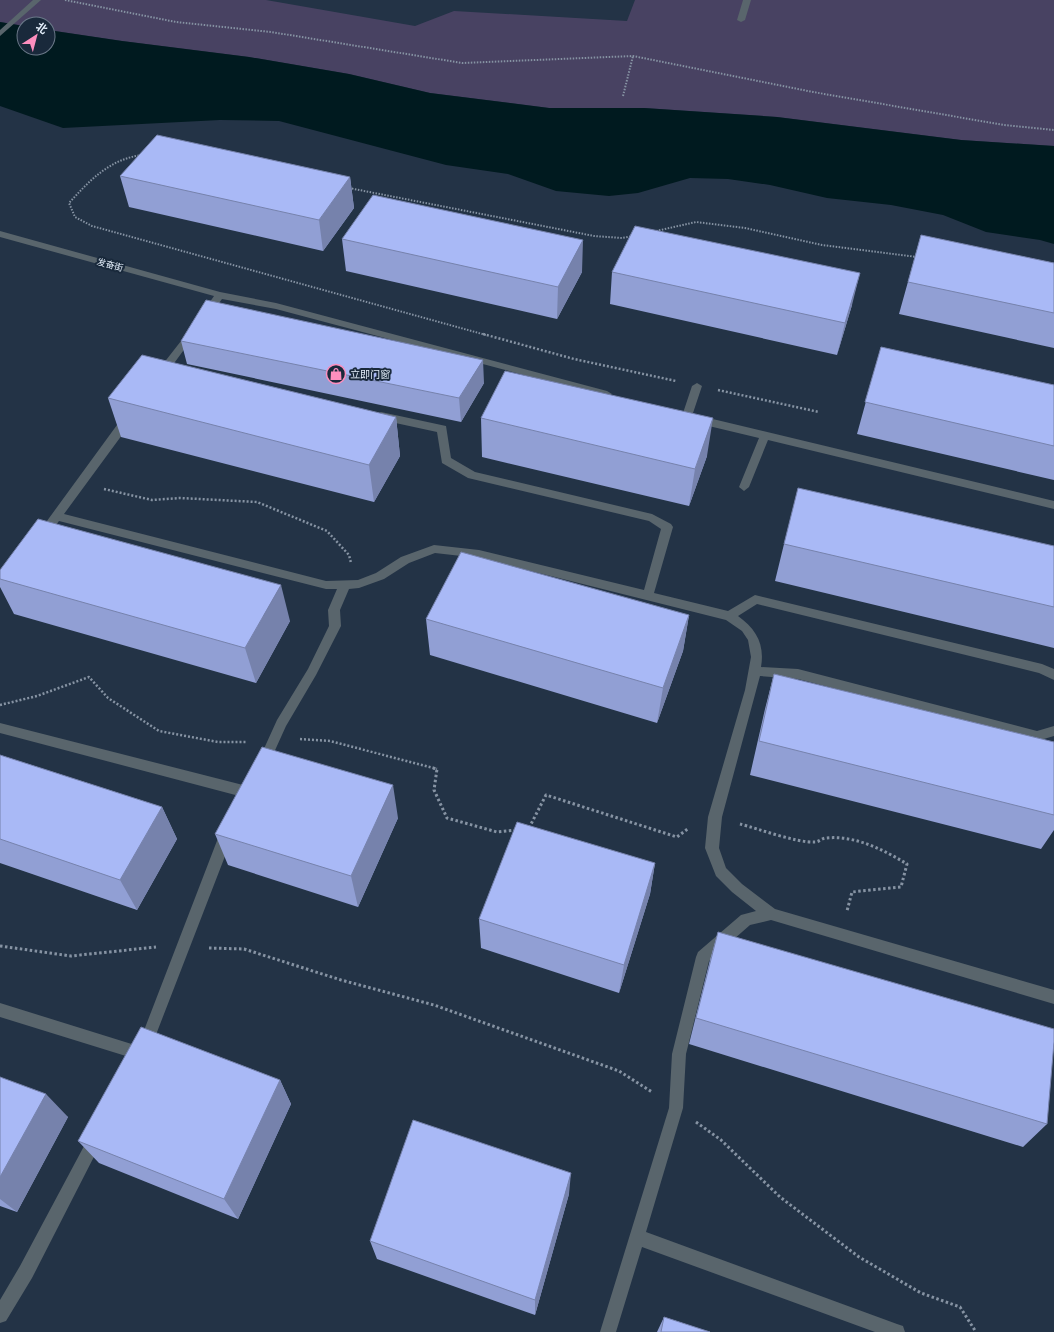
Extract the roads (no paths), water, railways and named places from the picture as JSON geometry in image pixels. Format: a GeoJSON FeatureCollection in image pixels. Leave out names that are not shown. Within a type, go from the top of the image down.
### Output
{"type":"FeatureCollection","features":[{"type":"Feature","properties":{"kind":"street"},"geometry":{"type":"LineString","coordinates":[[0,34],[37,0]]}},
{"type":"Feature","properties":{"kind":"street"},"geometry":{"type":"LineString","coordinates":[[741,20],[747,0]]}},
{"type":"Feature","properties":{"kind":"street","name":"发奋街"},"geometry":{"type":"LineString","coordinates":[[0,234],[220,295],[276,306],[619,398]]}},
{"type":"Feature","properties":{"kind":"street"},"geometry":{"type":"LineString","coordinates":[[155,382],[169,371],[220,295]]}},
{"type":"Feature","properties":{"kind":"street"},"geometry":{"type":"LineString","coordinates":[[697,386],[683,415],[1054,505]]}},
{"type":"Feature","properties":{"kind":"street"},"geometry":{"type":"LineString","coordinates":[[35,546],[80,482],[137,407]]}},
{"type":"Feature","properties":{"kind":"street"},"geometry":{"type":"LineString","coordinates":[[372,414],[442,429],[446,460],[472,475],[652,518],[667,527],[648,596]]}},
{"type":"Feature","properties":{"kind":"street"},"geometry":{"type":"LineString","coordinates":[[744,487],[765,436]]}},
{"type":"Feature","properties":{"kind":"street"},"geometry":{"type":"LineString","coordinates":[[56,516],[326,585],[352,584],[380,576],[405,560],[434,549],[479,554],[729,616],[746,628],[754,639],[757,657],[751,690],[715,817],[712,848],[721,872],[737,888],[771,914],[1054,997]]}},
{"type":"Feature","properties":{"kind":"street"},"geometry":{"type":"LineString","coordinates":[[237,805],[243,791],[266,760],[281,724],[312,672],[335,626],[334,610],[352,584]]}},
{"type":"Feature","properties":{"kind":"street"},"geometry":{"type":"LineString","coordinates":[[729,616],[755,599],[1042,669],[1054,675]]}},
{"type":"Feature","properties":{"kind":"street"},"geometry":{"type":"LineString","coordinates":[[754,671],[798,674],[1037,736],[1054,731]]}},
{"type":"Feature","properties":{"kind":"street"},"geometry":{"type":"LineString","coordinates":[[0,728],[243,791]]}},
{"type":"Feature","properties":{"kind":"street"},"geometry":{"type":"LineString","coordinates":[[134,1067],[142,1054],[232,820]]}},
{"type":"Feature","properties":{"kind":"street"},"geometry":{"type":"LineString","coordinates":[[608,1332],[676,1108],[679,1054],[703,957],[746,919],[771,914]]}},
{"type":"Feature","properties":{"kind":"street"},"geometry":{"type":"LineString","coordinates":[[0,1010],[142,1054]]}},
{"type":"Feature","properties":{"kind":"street"},"geometry":{"type":"LineString","coordinates":[[0,1315],[26,1272],[101,1128]]}},
{"type":"Feature","properties":{"kind":"street"},"geometry":{"type":"LineString","coordinates":[[637,1237],[897,1332]]}},
{"type":"Feature","properties":{"kind":"place","name":"立即门窗"},"geometry":{"type":"Point","coordinates":[336,374]}}]}
